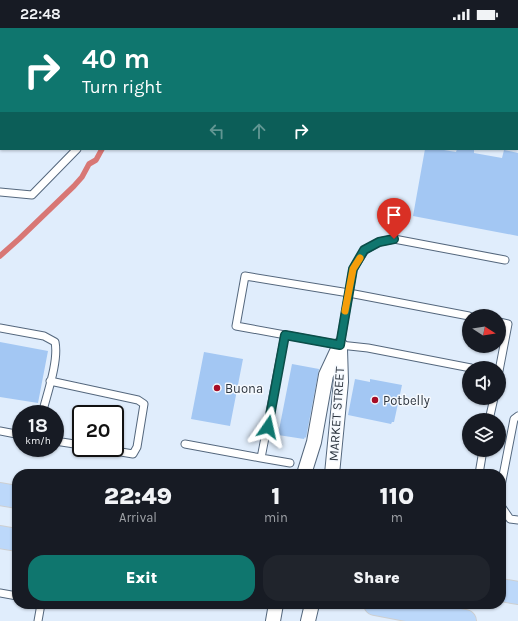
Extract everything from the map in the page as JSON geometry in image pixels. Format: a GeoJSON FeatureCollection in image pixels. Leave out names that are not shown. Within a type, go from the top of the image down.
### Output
{"type":"FeatureCollection","features":[{"type":"Feature","properties":{"kind":"main road"},"geometry":{"type":"LineString","coordinates":[[0,494],[12,496]]}},
{"type":"Feature","properties":{"kind":"main road"},"geometry":{"type":"LineString","coordinates":[[0,537],[12,539]]}},
{"type":"Feature","properties":{"kind":"main road"},"geometry":{"type":"LineString","coordinates":[[506,591],[518,593]]}},
{"type":"Feature","properties":{"kind":"main road"},"geometry":{"type":"LineString","coordinates":[[401,609],[465,621]]}},
{"type":"Feature","properties":{"kind":"street","name":"MARKET STREET"},"geometry":{"type":"LineString","coordinates":[[334,469],[341,382],[340,345]]}},
{"type":"Feature","properties":{"kind":"street","name":"MARKET STREET"},"geometry":{"type":"LineString","coordinates":[[306,469],[314,442],[326,375],[340,345]]}},
{"type":"Feature","properties":{"kind":"street"},"geometry":{"type":"LineString","coordinates":[[273,621],[275,609]]}},
{"type":"Feature","properties":{"kind":"street"},"geometry":{"type":"LineString","coordinates":[[308,621],[311,609]]}},
{"type":"Feature","properties":{"kind":"lane"},"geometry":{"type":"LineString","coordinates":[[0,192],[32,195],[76,150]]}},
{"type":"Feature","properties":{"kind":"lane"},"geometry":{"type":"LineString","coordinates":[[340,345],[353,269],[364,250],[379,242],[394,239],[505,260]]}},
{"type":"Feature","properties":{"kind":"lane"},"geometry":{"type":"LineString","coordinates":[[462,315],[349,293],[245,276],[236,326],[340,345],[368,348],[462,366]]}},
{"type":"Feature","properties":{"kind":"lane"},"geometry":{"type":"LineString","coordinates":[[506,324],[508,324],[506,334]]}},
{"type":"Feature","properties":{"kind":"lane"},"geometry":{"type":"LineString","coordinates":[[0,328],[44,336],[55,342],[57,349],[44,405]]}},
{"type":"Feature","properties":{"kind":"lane"},"geometry":{"type":"LineString","coordinates":[[262,458],[285,335]]}},
{"type":"Feature","properties":{"kind":"lane"},"geometry":{"type":"LineString","coordinates":[[50,381],[138,400],[144,404],[137,447],[133,454],[124,452]]}},
{"type":"Feature","properties":{"kind":"lane"},"geometry":{"type":"LineString","coordinates":[[504,469],[514,420],[518,416]]}},
{"type":"Feature","properties":{"kind":"lane"},"geometry":{"type":"LineString","coordinates":[[0,431],[12,433]]}},
{"type":"Feature","properties":{"kind":"lane"},"geometry":{"type":"LineString","coordinates":[[185,444],[290,463]]}},
{"type":"Feature","properties":{"kind":"lane"},"geometry":{"type":"LineString","coordinates":[[480,469],[482,457]]}},
{"type":"Feature","properties":{"kind":"lane"},"geometry":{"type":"LineString","coordinates":[[506,513],[510,519],[518,520]]}},
{"type":"Feature","properties":{"kind":"lane"},"geometry":{"type":"LineString","coordinates":[[0,593],[12,595]]}},
{"type":"Feature","properties":{"kind":"lane"},"geometry":{"type":"LineString","coordinates":[[38,621],[40,609]]}},
{"type":"Feature","properties":{"kind":"building"},"geometry":{"type":"Polygon","coordinates":[[[425,150],[444,150],[456,152],[457,150],[474,150],[474,153],[502,158],[504,150],[518,153],[518,236],[413,216],[425,150]]]}},
{"type":"Feature","properties":{"kind":"building"},"geometry":{"type":"Polygon","coordinates":[[[0,342],[48,351],[38,403],[0,397],[0,342]]]}},
{"type":"Feature","properties":{"kind":"building","name":"Buona"},"geometry":{"type":"Polygon","coordinates":[[[204,352],[243,359],[230,426],[191,419],[204,352]]]}},
{"type":"Feature","properties":{"kind":"building"},"geometry":{"type":"Polygon","coordinates":[[[292,364],[319,369],[306,438],[305,437],[304,439],[278,435],[292,364]]]}},
{"type":"Feature","properties":{"kind":"building","name":"Potbelly"},"geometry":{"type":"Polygon","coordinates":[[[355,379],[370,382],[370,379],[402,385],[394,422],[391,424],[348,415],[355,379]]]}},
{"type":"Feature","properties":{"kind":"waterway"},"geometry":{"type":"LineString","coordinates":[[0,256],[74,186],[82,177],[89,164],[96,160],[101,150]]}},
{"type":"Feature","properties":{"kind":"slow traffic"},"geometry":{"type":"LineString","coordinates":[[345,311],[353,269],[360,258]]}},
{"type":"Feature","properties":{"kind":"place","name":"Buona"},"geometry":{"type":"Point","coordinates":[217,388]}},
{"type":"Feature","properties":{"kind":"place","name":"Potbelly"},"geometry":{"type":"Point","coordinates":[375,400]}},
{"type":"Feature","properties":{"kind":"route"},"geometry":{"type":"LineString","coordinates":[[268,427],[285,335],[340,345],[353,269],[364,250],[379,242],[394,239]]}}]}
